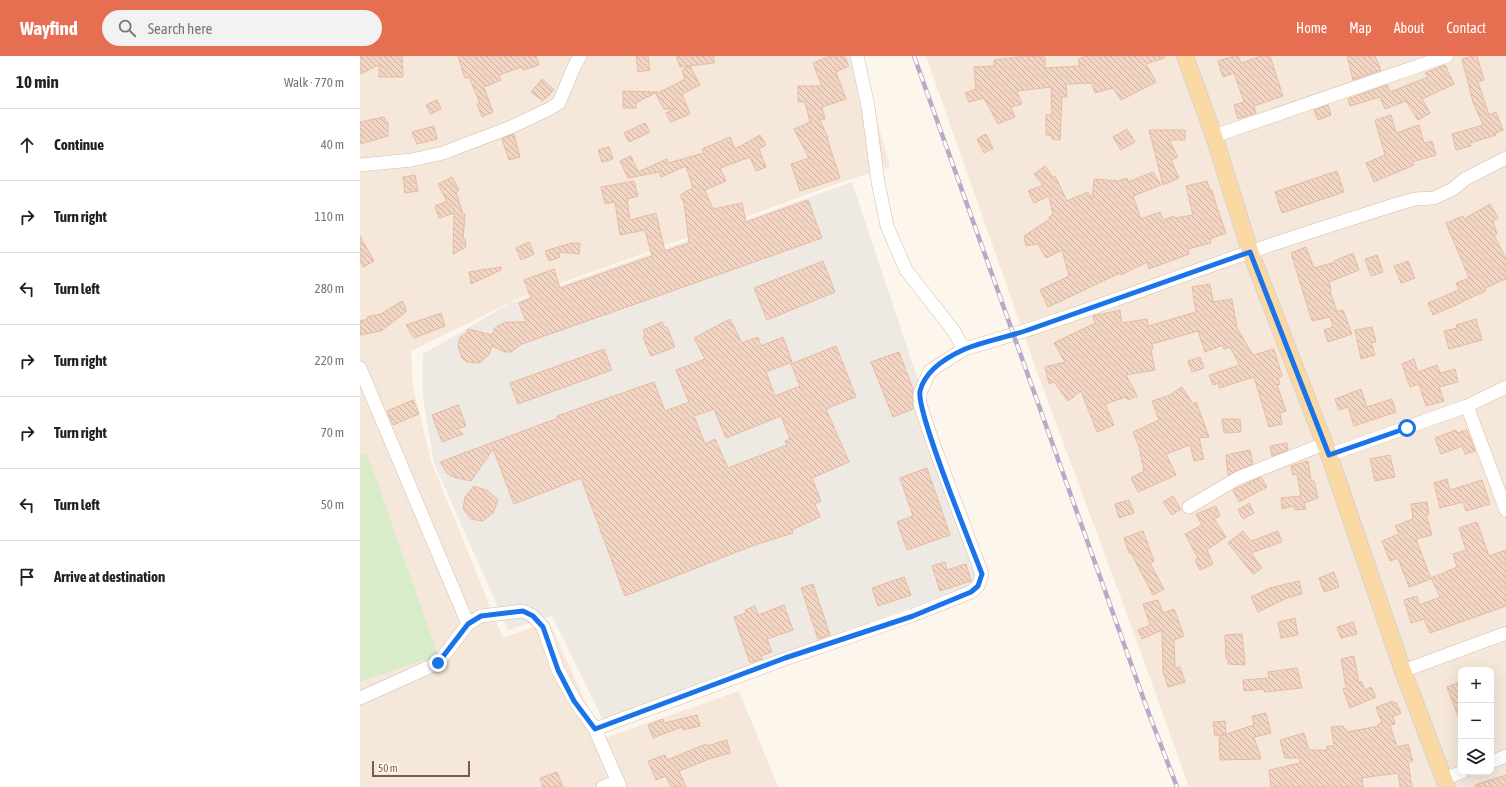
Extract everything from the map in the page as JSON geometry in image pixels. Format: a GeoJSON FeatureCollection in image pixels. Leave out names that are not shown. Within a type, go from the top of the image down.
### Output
{"type":"FeatureCollection","features":[{"type":"Feature","properties":{"kind":"main road"},"geometry":{"type":"LineString","coordinates":[[1185,56],[1214,136],[1250,252],[1327,449],[1403,671],[1445,783]]}},
{"type":"Feature","properties":{"kind":"street"},"geometry":{"type":"LineString","coordinates":[[360,165],[412,160],[443,153],[511,128],[559,103],[580,56]]}},
{"type":"Feature","properties":{"kind":"street"},"geometry":{"type":"LineString","coordinates":[[857,56],[868,106],[878,182],[887,226],[906,270],[953,330],[964,349]]}},
{"type":"Feature","properties":{"kind":"street"},"geometry":{"type":"LineString","coordinates":[[1214,136],[1447,56]]}},
{"type":"Feature","properties":{"kind":"street"},"geometry":{"type":"LineString","coordinates":[[595,729],[785,658],[913,616],[971,592],[978,586],[982,574],[920,404],[920,393],[930,371],[964,349],[1015,335],[1250,252],[1397,204],[1415,199],[1434,198],[1453,190],[1465,179],[1506,158]]}},
{"type":"Feature","properties":{"kind":"street"},"geometry":{"type":"LineString","coordinates":[[360,368],[468,624]]}},
{"type":"Feature","properties":{"kind":"street"},"geometry":{"type":"LineString","coordinates":[[1188,507],[1238,478],[1467,406],[1506,387]]}},
{"type":"Feature","properties":{"kind":"street"},"geometry":{"type":"LineString","coordinates":[[1467,406],[1506,510]]}},
{"type":"Feature","properties":{"kind":"street"},"geometry":{"type":"LineString","coordinates":[[360,698],[438,663],[468,624],[481,616],[523,611],[533,616],[543,627],[558,670],[574,701],[595,729],[619,784],[603,787]]}},
{"type":"Feature","properties":{"kind":"street"},"geometry":{"type":"LineString","coordinates":[[1403,671],[1506,633]]}},
{"type":"Feature","properties":{"kind":"street"},"geometry":{"type":"LineString","coordinates":[[1494,761],[1506,756]]}},
{"type":"Feature","properties":{"kind":"street"},"geometry":{"type":"LineString","coordinates":[[1445,783],[1458,775]]}},
{"type":"Feature","properties":{"kind":"shaded area"},"geometry":{"type":"Polygon","coordinates":[[[360,56],[859,56],[890,167],[848,180],[522,297],[411,351],[413,386],[431,461],[503,638],[549,621],[602,739],[739,691],[778,787],[360,787],[360,56]]]}},
{"type":"Feature","properties":{"kind":"shaded area"},"geometry":{"type":"Polygon","coordinates":[[[926,56],[1506,56],[1506,787],[1189,787],[1036,369],[926,56]]]}},
{"type":"Feature","properties":{"kind":"shaded area"},"geometry":{"type":"Polygon","coordinates":[[[852,182],[985,580],[603,720],[552,616],[508,630],[434,463],[423,397],[423,354],[511,303],[852,182]]]}},
{"type":"Feature","properties":{"kind":"green space"},"geometry":{"type":"Polygon","coordinates":[[[367,453],[438,655],[360,682],[360,455],[367,453]]]}},
{"type":"Feature","properties":{"kind":"building"},"geometry":{"type":"Polygon","coordinates":[[[360,56],[402,56],[403,77],[379,77],[379,65],[360,74],[360,56]]]}},
{"type":"Feature","properties":{"kind":"building"},"geometry":{"type":"Polygon","coordinates":[[[458,56],[536,56],[539,65],[523,70],[522,67],[499,75],[501,80],[484,87],[493,112],[482,117],[477,104],[480,103],[469,77],[465,78],[458,56]]]}},
{"type":"Feature","properties":{"kind":"building"},"geometry":{"type":"Polygon","coordinates":[[[636,56],[648,56],[650,70],[638,72],[636,56]]]}},
{"type":"Feature","properties":{"kind":"building"},"geometry":{"type":"Polygon","coordinates":[[[676,56],[714,56],[714,63],[680,67],[676,56]]]}},
{"type":"Feature","properties":{"kind":"building"},"geometry":{"type":"Polygon","coordinates":[[[830,56],[844,56],[849,66],[836,72],[846,99],[822,107],[825,119],[820,120],[828,138],[840,178],[800,191],[791,164],[809,158],[794,129],[810,122],[805,102],[798,102],[798,86],[822,86],[813,63],[830,56]]]}},
{"type":"Feature","properties":{"kind":"building"},"geometry":{"type":"Polygon","coordinates":[[[1025,56],[1045,57],[1045,68],[1080,66],[1078,59],[1086,56],[1164,56],[1164,58],[1146,64],[1156,82],[1121,100],[1113,88],[1095,93],[1092,83],[1066,84],[1067,97],[1062,97],[1060,140],[1052,139],[1052,136],[1046,135],[1046,115],[1052,115],[1051,87],[1017,91],[1022,104],[1011,107],[1015,117],[998,124],[984,98],[969,102],[965,93],[976,89],[974,67],[994,66],[994,60],[1025,56]]]}},
{"type":"Feature","properties":{"kind":"building"},"geometry":{"type":"Polygon","coordinates":[[[1238,56],[1241,63],[1261,56],[1270,56],[1283,96],[1254,106],[1256,113],[1238,119],[1234,105],[1244,102],[1234,73],[1223,77],[1218,61],[1238,56]]]}},
{"type":"Feature","properties":{"kind":"building"},"geometry":{"type":"Polygon","coordinates":[[[1347,56],[1375,56],[1381,70],[1353,80],[1347,56]]]}},
{"type":"Feature","properties":{"kind":"building"},"geometry":{"type":"Polygon","coordinates":[[[1477,56],[1484,80],[1478,82],[1489,115],[1496,112],[1503,130],[1495,133],[1496,135],[1470,143],[1471,146],[1456,150],[1452,134],[1483,125],[1473,102],[1462,59],[1477,56]]]}},
{"type":"Feature","properties":{"kind":"building"},"geometry":{"type":"Polygon","coordinates":[[[1445,65],[1454,84],[1422,99],[1430,113],[1418,120],[1406,101],[1385,109],[1380,97],[1350,106],[1348,99],[1387,85],[1390,92],[1428,77],[1425,73],[1445,65]]]}},
{"type":"Feature","properties":{"kind":"building"},"geometry":{"type":"Polygon","coordinates":[[[690,66],[700,85],[682,94],[690,114],[671,122],[666,113],[675,109],[664,109],[656,94],[685,79],[682,70],[690,66]]]}},
{"type":"Feature","properties":{"kind":"building"},"geometry":{"type":"Polygon","coordinates":[[[542,79],[554,90],[543,101],[531,92],[542,79]]]}},
{"type":"Feature","properties":{"kind":"building"},"geometry":{"type":"Polygon","coordinates":[[[623,91],[657,92],[636,103],[636,108],[623,108],[623,91]]]}},
{"type":"Feature","properties":{"kind":"building"},"geometry":{"type":"Polygon","coordinates":[[[437,100],[441,109],[431,114],[426,105],[437,100]]]}},
{"type":"Feature","properties":{"kind":"building"},"geometry":{"type":"Polygon","coordinates":[[[1328,105],[1331,115],[1318,120],[1314,110],[1328,105]]]}},
{"type":"Feature","properties":{"kind":"building"},"geometry":{"type":"Polygon","coordinates":[[[1391,115],[1396,133],[1419,125],[1424,143],[1432,141],[1436,155],[1412,162],[1414,165],[1374,182],[1366,163],[1385,155],[1375,120],[1391,115]]]}},
{"type":"Feature","properties":{"kind":"building"},"geometry":{"type":"Polygon","coordinates":[[[384,117],[386,122],[388,122],[388,136],[360,144],[360,122],[384,117]]]}},
{"type":"Feature","properties":{"kind":"building"},"geometry":{"type":"Polygon","coordinates":[[[645,123],[650,132],[629,142],[624,133],[645,123]]]}},
{"type":"Feature","properties":{"kind":"building"},"geometry":{"type":"Polygon","coordinates":[[[434,126],[437,139],[417,144],[412,132],[434,126]]]}},
{"type":"Feature","properties":{"kind":"building"},"geometry":{"type":"Polygon","coordinates":[[[1127,129],[1135,142],[1121,150],[1113,137],[1127,129]]]}},
{"type":"Feature","properties":{"kind":"building"},"geometry":{"type":"Polygon","coordinates":[[[1149,130],[1185,130],[1185,140],[1169,140],[1178,157],[1171,160],[1179,178],[1163,185],[1149,130]]]}},
{"type":"Feature","properties":{"kind":"building"},"geometry":{"type":"Polygon","coordinates":[[[514,134],[520,157],[509,160],[502,139],[514,134]]]}},
{"type":"Feature","properties":{"kind":"building"},"geometry":{"type":"Polygon","coordinates":[[[986,134],[993,148],[984,153],[977,139],[986,134]]]}},
{"type":"Feature","properties":{"kind":"building"},"geometry":{"type":"Polygon","coordinates":[[[760,135],[766,145],[759,149],[766,167],[756,171],[750,157],[720,168],[726,181],[705,190],[713,209],[742,203],[746,222],[808,200],[822,238],[522,344],[511,352],[505,352],[492,346],[489,355],[479,363],[467,362],[462,358],[458,346],[460,337],[467,333],[468,329],[492,335],[495,328],[505,322],[526,322],[519,303],[531,298],[524,280],[554,269],[560,288],[652,256],[645,230],[620,235],[615,202],[605,204],[601,187],[634,181],[638,196],[627,199],[630,220],[656,213],[665,251],[689,243],[684,203],[680,195],[693,188],[686,166],[661,177],[659,172],[628,178],[620,161],[631,156],[638,172],[667,159],[668,163],[704,153],[702,149],[730,137],[735,149],[760,135]]]}},
{"type":"Feature","properties":{"kind":"building"},"geometry":{"type":"Polygon","coordinates":[[[609,147],[613,159],[602,162],[598,150],[609,147]]]}},
{"type":"Feature","properties":{"kind":"building"},"geometry":{"type":"Polygon","coordinates":[[[1045,166],[1053,177],[1055,176],[1067,201],[1088,192],[1092,199],[1094,179],[1118,181],[1127,178],[1128,182],[1153,172],[1161,185],[1133,196],[1141,219],[1160,212],[1163,220],[1174,216],[1175,218],[1193,215],[1186,186],[1207,181],[1210,190],[1212,190],[1226,233],[1210,239],[1211,243],[1188,249],[1189,254],[1149,269],[1147,262],[1048,307],[1040,290],[1069,276],[1062,250],[1046,258],[1038,244],[1026,246],[1024,236],[1050,219],[1049,217],[1053,215],[1049,196],[1034,203],[1028,191],[1043,185],[1034,174],[1045,166]]]}},
{"type":"Feature","properties":{"kind":"building"},"geometry":{"type":"Polygon","coordinates":[[[1337,171],[1344,192],[1282,213],[1275,192],[1337,171]]]}},
{"type":"Feature","properties":{"kind":"building"},"geometry":{"type":"Polygon","coordinates":[[[415,175],[418,191],[405,193],[403,177],[415,175]]]}},
{"type":"Feature","properties":{"kind":"building"},"geometry":{"type":"Polygon","coordinates":[[[452,177],[459,190],[456,192],[463,214],[465,214],[463,239],[465,239],[466,247],[453,254],[454,213],[439,218],[435,206],[447,201],[438,184],[452,177]]]}},
{"type":"Feature","properties":{"kind":"building"},"geometry":{"type":"Polygon","coordinates":[[[1490,204],[1498,218],[1493,221],[1497,234],[1494,235],[1506,259],[1506,279],[1485,288],[1486,291],[1433,315],[1428,303],[1459,290],[1456,283],[1469,278],[1446,223],[1463,216],[1464,219],[1490,204]]]}},
{"type":"Feature","properties":{"kind":"building"},"geometry":{"type":"Polygon","coordinates":[[[360,236],[374,261],[363,267],[360,261],[360,236]]]}},
{"type":"Feature","properties":{"kind":"building"},"geometry":{"type":"Polygon","coordinates":[[[529,242],[534,254],[521,260],[516,248],[529,242]]]}},
{"type":"Feature","properties":{"kind":"building"},"geometry":{"type":"Polygon","coordinates":[[[571,243],[580,243],[579,254],[558,252],[560,257],[549,261],[545,251],[571,243]]]}},
{"type":"Feature","properties":{"kind":"building"},"geometry":{"type":"Polygon","coordinates":[[[1306,247],[1314,268],[1335,262],[1334,261],[1353,253],[1359,270],[1329,282],[1330,291],[1337,312],[1343,310],[1352,334],[1328,342],[1324,330],[1333,327],[1330,317],[1312,321],[1291,253],[1306,247]]]}},
{"type":"Feature","properties":{"kind":"building"},"geometry":{"type":"Polygon","coordinates":[[[1377,255],[1383,272],[1371,276],[1365,259],[1377,255]]]}},
{"type":"Feature","properties":{"kind":"building"},"geometry":{"type":"Polygon","coordinates":[[[823,261],[835,292],[767,320],[754,288],[823,261]]]}},
{"type":"Feature","properties":{"kind":"building"},"geometry":{"type":"Polygon","coordinates":[[[1408,261],[1415,278],[1401,283],[1394,266],[1408,261]]]}},
{"type":"Feature","properties":{"kind":"building"},"geometry":{"type":"Polygon","coordinates":[[[501,267],[501,270],[471,284],[469,272],[501,267]]]}},
{"type":"Feature","properties":{"kind":"building"},"geometry":{"type":"Polygon","coordinates":[[[1210,284],[1213,302],[1232,299],[1237,328],[1253,355],[1274,349],[1282,376],[1278,378],[1280,384],[1277,385],[1286,411],[1280,413],[1282,424],[1269,427],[1254,377],[1219,388],[1219,383],[1213,385],[1209,375],[1240,365],[1230,347],[1224,349],[1223,345],[1205,352],[1198,331],[1152,344],[1153,349],[1151,350],[1155,370],[1126,375],[1137,396],[1128,400],[1126,397],[1105,404],[1114,425],[1097,432],[1081,391],[1068,401],[1054,382],[1049,384],[1045,367],[1065,362],[1054,343],[1095,323],[1093,316],[1120,310],[1122,323],[1147,319],[1148,326],[1196,312],[1192,287],[1210,284]]]}},
{"type":"Feature","properties":{"kind":"building"},"geometry":{"type":"Polygon","coordinates":[[[402,301],[406,308],[406,312],[381,331],[360,335],[360,321],[368,319],[367,317],[381,314],[402,301]]]}},
{"type":"Feature","properties":{"kind":"building"},"geometry":{"type":"Polygon","coordinates":[[[441,313],[445,326],[414,338],[406,325],[441,313]]]}},
{"type":"Feature","properties":{"kind":"building"},"geometry":{"type":"Polygon","coordinates":[[[730,319],[742,343],[758,337],[761,346],[783,337],[792,362],[766,372],[775,396],[800,386],[791,364],[836,346],[856,397],[826,409],[849,462],[812,478],[821,501],[815,504],[820,517],[792,530],[793,533],[752,546],[625,596],[581,478],[514,504],[493,449],[471,481],[453,477],[447,473],[440,462],[558,418],[557,416],[654,382],[665,411],[689,402],[676,370],[705,359],[694,338],[730,319]],[[714,409],[694,416],[705,444],[715,439],[728,468],[787,445],[785,441],[790,439],[781,416],[726,438],[714,409]]]}},
{"type":"Feature","properties":{"kind":"building"},"geometry":{"type":"Polygon","coordinates":[[[1476,319],[1482,340],[1449,349],[1444,331],[1457,328],[1456,325],[1476,319]]]}},
{"type":"Feature","properties":{"kind":"building"},"geometry":{"type":"Polygon","coordinates":[[[662,322],[665,328],[667,327],[675,347],[651,356],[643,337],[645,336],[643,330],[662,322]]]}},
{"type":"Feature","properties":{"kind":"building"},"geometry":{"type":"Polygon","coordinates":[[[1372,327],[1376,342],[1371,343],[1375,355],[1361,359],[1355,330],[1372,327]]]}},
{"type":"Feature","properties":{"kind":"building"},"geometry":{"type":"Polygon","coordinates":[[[604,349],[612,370],[518,404],[510,383],[604,349]]]}},
{"type":"Feature","properties":{"kind":"building"},"geometry":{"type":"Polygon","coordinates":[[[899,352],[913,389],[913,409],[893,417],[871,362],[899,352]]]}},
{"type":"Feature","properties":{"kind":"building"},"geometry":{"type":"Polygon","coordinates":[[[1200,357],[1204,368],[1192,372],[1188,361],[1200,357]]]}},
{"type":"Feature","properties":{"kind":"building"},"geometry":{"type":"Polygon","coordinates":[[[1414,359],[1418,372],[1437,365],[1440,373],[1455,369],[1458,382],[1439,387],[1444,401],[1426,406],[1419,384],[1410,387],[1402,364],[1414,359]]]}},
{"type":"Feature","properties":{"kind":"building"},"geometry":{"type":"Polygon","coordinates":[[[1182,387],[1193,404],[1196,402],[1209,437],[1199,438],[1204,459],[1194,461],[1190,445],[1166,454],[1176,475],[1138,492],[1131,478],[1144,471],[1139,447],[1133,432],[1159,420],[1152,401],[1170,395],[1182,387]]]}},
{"type":"Feature","properties":{"kind":"building"},"geometry":{"type":"Polygon","coordinates":[[[1361,389],[1367,407],[1392,399],[1396,412],[1354,426],[1348,407],[1339,410],[1335,399],[1361,389]]]}},
{"type":"Feature","properties":{"kind":"building"},"geometry":{"type":"Polygon","coordinates":[[[413,400],[419,414],[393,425],[387,411],[413,400]]]}},
{"type":"Feature","properties":{"kind":"building"},"geometry":{"type":"Polygon","coordinates":[[[458,405],[466,426],[457,429],[463,434],[442,442],[432,415],[458,405]]]}},
{"type":"Feature","properties":{"kind":"building"},"geometry":{"type":"Polygon","coordinates":[[[1222,419],[1240,419],[1241,432],[1224,433],[1222,419]]]}},
{"type":"Feature","properties":{"kind":"building"},"geometry":{"type":"Polygon","coordinates":[[[1456,430],[1457,433],[1467,430],[1475,451],[1465,454],[1462,446],[1441,454],[1435,438],[1456,430]]]}},
{"type":"Feature","properties":{"kind":"building"},"geometry":{"type":"Polygon","coordinates":[[[1287,443],[1288,450],[1272,456],[1270,446],[1287,443]]]}},
{"type":"Feature","properties":{"kind":"building"},"geometry":{"type":"Polygon","coordinates":[[[1250,450],[1253,464],[1228,475],[1226,455],[1250,450]]]}},
{"type":"Feature","properties":{"kind":"building"},"geometry":{"type":"Polygon","coordinates":[[[1390,455],[1395,477],[1375,481],[1370,459],[1390,455]]]}},
{"type":"Feature","properties":{"kind":"building"},"geometry":{"type":"Polygon","coordinates":[[[1308,461],[1311,481],[1314,481],[1318,498],[1304,503],[1306,509],[1295,510],[1294,506],[1282,509],[1281,498],[1301,496],[1297,474],[1293,475],[1291,466],[1308,461]]]}},
{"type":"Feature","properties":{"kind":"building"},"geometry":{"type":"Polygon","coordinates":[[[927,468],[950,535],[907,550],[897,522],[913,516],[900,478],[927,468]]]}},
{"type":"Feature","properties":{"kind":"building"},"geometry":{"type":"Polygon","coordinates":[[[1261,477],[1267,487],[1239,502],[1233,490],[1261,477]]]}},
{"type":"Feature","properties":{"kind":"building"},"geometry":{"type":"Polygon","coordinates":[[[1447,479],[1450,490],[1482,480],[1490,504],[1466,511],[1463,502],[1440,508],[1434,483],[1447,479]]]}},
{"type":"Feature","properties":{"kind":"building"},"geometry":{"type":"Polygon","coordinates":[[[474,486],[488,491],[498,500],[493,513],[483,521],[471,519],[463,509],[465,497],[474,486]]]}},
{"type":"Feature","properties":{"kind":"building"},"geometry":{"type":"Polygon","coordinates":[[[1173,496],[1181,509],[1172,515],[1163,502],[1173,496]]]}},
{"type":"Feature","properties":{"kind":"building"},"geometry":{"type":"Polygon","coordinates":[[[1129,500],[1134,513],[1119,518],[1115,504],[1129,500]]]}},
{"type":"Feature","properties":{"kind":"building"},"geometry":{"type":"Polygon","coordinates":[[[1427,502],[1429,515],[1426,515],[1432,535],[1416,539],[1431,579],[1409,587],[1398,558],[1390,561],[1382,541],[1399,534],[1395,526],[1413,519],[1411,504],[1427,502]]]}},
{"type":"Feature","properties":{"kind":"building"},"geometry":{"type":"Polygon","coordinates":[[[1249,503],[1254,513],[1243,519],[1238,510],[1249,503]]]}},
{"type":"Feature","properties":{"kind":"building"},"geometry":{"type":"Polygon","coordinates":[[[1216,506],[1220,516],[1214,519],[1226,537],[1207,550],[1213,564],[1200,570],[1195,560],[1198,558],[1185,534],[1202,525],[1196,514],[1216,506]]]}},
{"type":"Feature","properties":{"kind":"building"},"geometry":{"type":"Polygon","coordinates":[[[1477,522],[1489,556],[1506,550],[1506,606],[1430,633],[1424,619],[1411,623],[1404,600],[1417,596],[1419,605],[1440,597],[1431,578],[1457,567],[1453,554],[1466,550],[1459,528],[1477,522]]]}},
{"type":"Feature","properties":{"kind":"building"},"geometry":{"type":"Polygon","coordinates":[[[1143,531],[1154,561],[1150,563],[1164,589],[1153,595],[1131,553],[1129,553],[1124,538],[1143,531]]]}},
{"type":"Feature","properties":{"kind":"building"},"geometry":{"type":"Polygon","coordinates":[[[1243,531],[1251,541],[1278,531],[1282,542],[1251,553],[1262,568],[1253,574],[1228,543],[1243,531]]]}},
{"type":"Feature","properties":{"kind":"building"},"geometry":{"type":"Polygon","coordinates":[[[945,562],[947,570],[966,564],[971,581],[940,591],[932,566],[945,562]]]}},
{"type":"Feature","properties":{"kind":"building"},"geometry":{"type":"Polygon","coordinates":[[[1334,572],[1339,587],[1324,592],[1319,578],[1334,572]]]}},
{"type":"Feature","properties":{"kind":"building"},"geometry":{"type":"Polygon","coordinates":[[[904,577],[911,595],[878,606],[872,588],[904,577]]]}},
{"type":"Feature","properties":{"kind":"building"},"geometry":{"type":"Polygon","coordinates":[[[1299,581],[1302,594],[1287,598],[1258,612],[1251,597],[1270,588],[1299,581]]]}},
{"type":"Feature","properties":{"kind":"building"},"geometry":{"type":"Polygon","coordinates":[[[813,584],[830,635],[818,639],[801,588],[813,584]]]}},
{"type":"Feature","properties":{"kind":"building"},"geometry":{"type":"Polygon","coordinates":[[[1158,600],[1163,613],[1174,609],[1184,636],[1174,640],[1175,668],[1180,667],[1185,682],[1168,687],[1163,672],[1162,630],[1142,639],[1138,630],[1150,625],[1143,604],[1158,600]]]}},
{"type":"Feature","properties":{"kind":"building"},"geometry":{"type":"Polygon","coordinates":[[[784,605],[793,630],[767,639],[772,652],[761,656],[762,659],[750,663],[734,617],[746,613],[745,610],[755,606],[758,615],[784,605]]]}},
{"type":"Feature","properties":{"kind":"building"},"geometry":{"type":"Polygon","coordinates":[[[1295,618],[1298,635],[1281,638],[1278,622],[1295,618]]]}},
{"type":"Feature","properties":{"kind":"building"},"geometry":{"type":"Polygon","coordinates":[[[1353,622],[1357,634],[1341,638],[1337,627],[1353,622]]]}},
{"type":"Feature","properties":{"kind":"building"},"geometry":{"type":"Polygon","coordinates":[[[1242,634],[1245,665],[1228,664],[1228,658],[1226,658],[1225,635],[1242,634]]]}},
{"type":"Feature","properties":{"kind":"building"},"geometry":{"type":"Polygon","coordinates":[[[1354,656],[1359,683],[1361,681],[1365,690],[1371,687],[1376,697],[1350,708],[1343,689],[1346,688],[1341,659],[1354,656]]]}},
{"type":"Feature","properties":{"kind":"building"},"geometry":{"type":"Polygon","coordinates":[[[1297,668],[1302,688],[1264,692],[1264,689],[1244,691],[1243,680],[1269,678],[1268,672],[1297,668]]]}},
{"type":"Feature","properties":{"kind":"building"},"geometry":{"type":"Polygon","coordinates":[[[1458,683],[1458,716],[1447,687],[1458,683]]]}},
{"type":"Feature","properties":{"kind":"building"},"geometry":{"type":"Polygon","coordinates":[[[1393,701],[1394,704],[1396,702],[1401,713],[1393,716],[1395,724],[1390,725],[1397,747],[1408,744],[1413,761],[1408,762],[1412,787],[1400,787],[1398,773],[1362,778],[1363,787],[1271,787],[1269,770],[1300,763],[1299,758],[1285,758],[1280,740],[1304,733],[1309,750],[1327,750],[1327,746],[1334,746],[1331,727],[1343,726],[1347,732],[1379,726],[1378,724],[1382,723],[1376,707],[1393,701]]]}},
{"type":"Feature","properties":{"kind":"building"},"geometry":{"type":"Polygon","coordinates":[[[1266,713],[1271,733],[1254,737],[1261,759],[1220,760],[1219,737],[1254,725],[1252,716],[1266,713]]]}},
{"type":"Feature","properties":{"kind":"building"},"geometry":{"type":"Polygon","coordinates":[[[697,715],[700,726],[683,730],[682,727],[653,738],[648,725],[663,719],[664,723],[697,715]]]}},
{"type":"Feature","properties":{"kind":"building"},"geometry":{"type":"Polygon","coordinates":[[[1225,721],[1226,734],[1215,736],[1213,722],[1225,721]]]}},
{"type":"Feature","properties":{"kind":"building"},"geometry":{"type":"Polygon","coordinates":[[[727,740],[730,753],[709,759],[679,771],[686,787],[671,787],[666,776],[656,780],[648,761],[665,755],[667,760],[706,744],[707,746],[727,740]]]}},
{"type":"Feature","properties":{"kind":"building"},"geometry":{"type":"Polygon","coordinates":[[[557,772],[563,787],[543,787],[540,778],[557,772]]]}},
{"type":"Feature","properties":{"kind":"building"},"geometry":{"type":"Polygon","coordinates":[[[1506,775],[1506,787],[1475,787],[1475,785],[1506,775]]]}},
{"type":"Feature","properties":{"kind":"railway"},"geometry":{"type":"LineString","coordinates":[[914,56],[1149,714],[1177,787]]}},
{"type":"Feature","properties":{"kind":"route"},"geometry":{"type":"LineString","coordinates":[[438,663],[446,655],[460,633],[468,624],[481,616],[523,611],[533,616],[543,627],[558,670],[574,701],[595,729],[785,658],[913,616],[971,592],[978,586],[982,574],[920,404],[920,393],[930,371],[964,349],[1015,335],[1144,291],[1250,252],[1329,455],[1407,428]]}}]}
